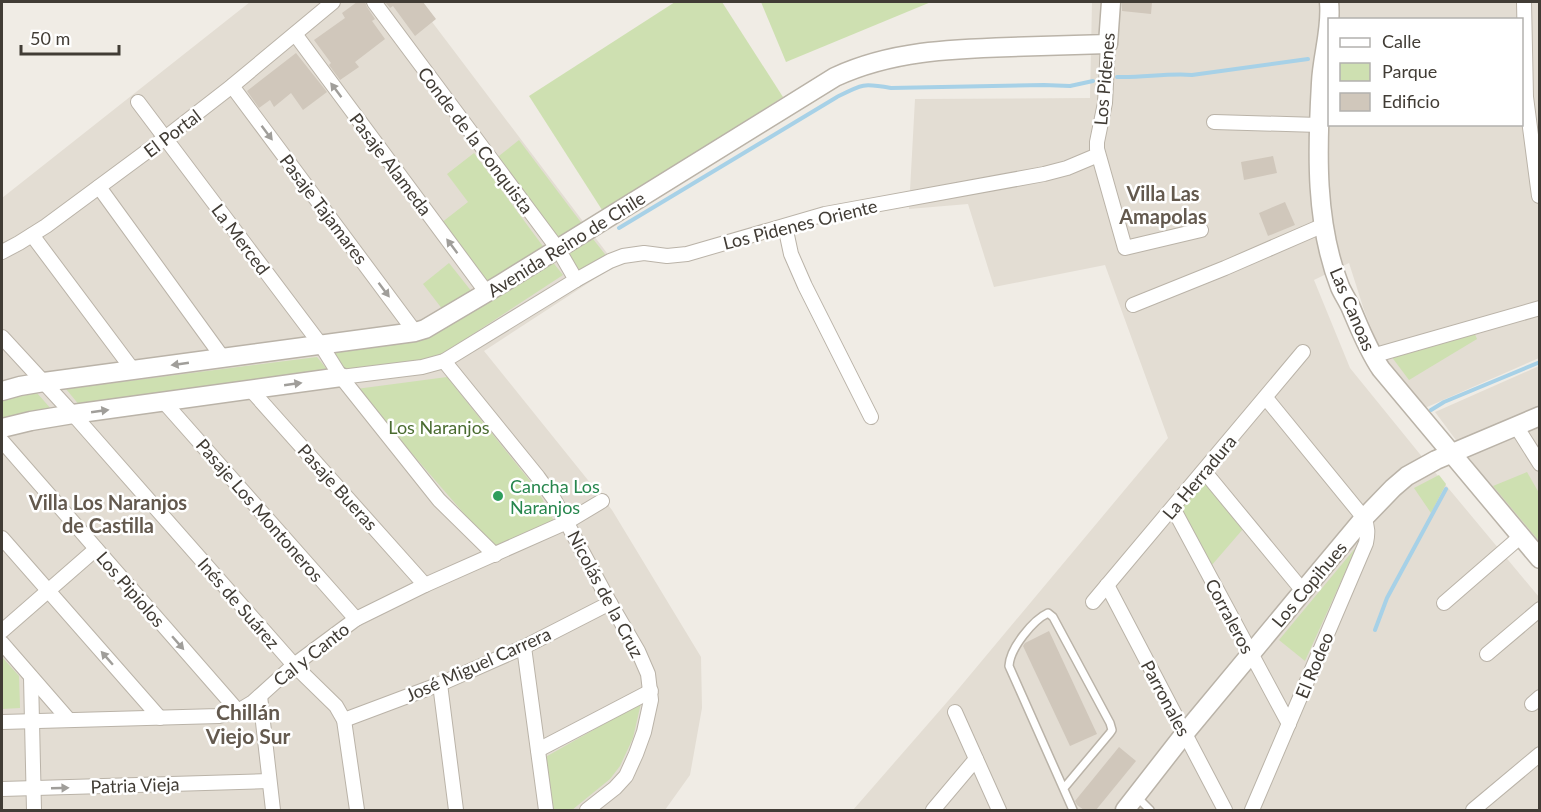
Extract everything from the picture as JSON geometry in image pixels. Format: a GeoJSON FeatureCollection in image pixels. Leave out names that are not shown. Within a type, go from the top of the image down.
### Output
{"type":"FeatureCollection","features":[{"type":"Feature","properties":{"kind":"street","name":"El Portal"},"geometry":{"type":"LineString","coordinates":[[2,252],[32,235],[165,138],[333,2]]}},
{"type":"Feature","properties":{"kind":"street","name":"Conde de la Conquista"},"geometry":{"type":"LineString","coordinates":[[374,2],[558,249],[576,280]]}},
{"type":"Feature","properties":{"kind":"street","name":"Los Pidenes"},"geometry":{"type":"LineString","coordinates":[[1098,155],[1097,142],[1105,103],[1111,2]]}},
{"type":"Feature","properties":{"kind":"street","name":"Las Canoas"},"geometry":{"type":"LineString","coordinates":[[1329,2],[1330,18]]}},
{"type":"Feature","properties":{"kind":"street"},"geometry":{"type":"LineString","coordinates":[[1524,2],[1526,97],[1539,196]]}},
{"type":"Feature","properties":{"kind":"street","name":"Pasaje Alameda"},"geometry":{"type":"LineString","coordinates":[[295,34],[487,293]]}},
{"type":"Feature","properties":{"kind":"street","name":"Las Canoas"},"geometry":{"type":"LineString","coordinates":[[1328,39],[1318,125],[1320,200],[1340,288],[1372,356],[1391,382],[1539,560]]}},
{"type":"Feature","properties":{"kind":"street","name":"Avenida Reino de Chile"},"geometry":{"type":"LineString","coordinates":[[2,391],[44,382],[415,332],[435,324],[487,293],[835,77],[858,67],[880,60],[928,51],[1107,44]]}},
{"type":"Feature","properties":{"kind":"street","name":"Pasaje Tajamares"},"geometry":{"type":"LineString","coordinates":[[232,86],[415,332]]}},
{"type":"Feature","properties":{"kind":"street","name":"La Merced"},"geometry":{"type":"LineString","coordinates":[[138,102],[321,345],[341,377],[439,500],[495,555]]}},
{"type":"Feature","properties":{"kind":"street"},"geometry":{"type":"LineString","coordinates":[[1214,122],[1318,125]]}},
{"type":"Feature","properties":{"kind":"street"},"geometry":{"type":"LineString","coordinates":[[1098,155],[1125,248],[1201,230]]}},
{"type":"Feature","properties":{"kind":"street","name":"Los Pidenes Oriente"},"geometry":{"type":"LineString","coordinates":[[576,280],[623,256],[644,253],[667,256],[687,254],[825,214],[1044,174],[1067,168],[1098,155]]}},
{"type":"Feature","properties":{"kind":"street"},"geometry":{"type":"LineString","coordinates":[[99,187],[223,358]]}},
{"type":"Feature","properties":{"kind":"street"},"geometry":{"type":"LineString","coordinates":[[1133,305],[1226,268],[1324,225]]}},
{"type":"Feature","properties":{"kind":"street"},"geometry":{"type":"LineString","coordinates":[[785,226],[791,254],[805,286],[871,417]]}},
{"type":"Feature","properties":{"kind":"street"},"geometry":{"type":"LineString","coordinates":[[32,235],[133,370]]}},
{"type":"Feature","properties":{"kind":"street","name":"Avenida Reino de Chile"},"geometry":{"type":"LineString","coordinates":[[2,428],[73,414],[422,367],[444,361],[576,280]]}},
{"type":"Feature","properties":{"kind":"street"},"geometry":{"type":"LineString","coordinates":[[1372,356],[1539,308]]}},
{"type":"Feature","properties":{"kind":"street","name":"Inés de Suárez"},"geometry":{"type":"LineString","coordinates":[[2,337],[73,414],[294,665],[341,712],[357,810]]}},
{"type":"Feature","properties":{"kind":"street","name":"La Herradura"},"geometry":{"type":"LineString","coordinates":[[1093,602],[1303,352]]}},
{"type":"Feature","properties":{"kind":"street","name":"Nicolás de la Cruz"},"geometry":{"type":"LineString","coordinates":[[444,361],[538,477],[567,522],[638,651],[648,674],[651,700],[644,732],[636,754],[626,776],[615,788],[587,810]]}},
{"type":"Feature","properties":{"kind":"street","name":"Pasaje Bueras"},"geometry":{"type":"LineString","coordinates":[[251,390],[425,585]]}},
{"type":"Feature","properties":{"kind":"street"},"geometry":{"type":"LineString","coordinates":[[1266,398],[1364,518]]}},
{"type":"Feature","properties":{"kind":"street","name":"Pasaje Los Montoneros"},"geometry":{"type":"LineString","coordinates":[[164,402],[356,619]]}},
{"type":"Feature","properties":{"kind":"street","name":"Los Copihues"},"geometry":{"type":"LineString","coordinates":[[1125,810],[1303,591],[1364,518],[1393,488],[1407,476],[1436,460],[1539,416]]}},
{"type":"Feature","properties":{"kind":"street"},"geometry":{"type":"LineString","coordinates":[[1516,426],[1539,465]]}},
{"type":"Feature","properties":{"kind":"street","name":"Los Pipiolos"},"geometry":{"type":"LineString","coordinates":[[2,441],[238,711]]}},
{"type":"Feature","properties":{"kind":"street"},"geometry":{"type":"LineString","coordinates":[[1204,471],[1303,591]]}},
{"type":"Feature","properties":{"kind":"street","name":"Cal y Canto"},"geometry":{"type":"LineString","coordinates":[[2,722],[219,716],[238,711],[260,696],[294,665],[356,619],[425,585],[567,522],[602,501]]}},
{"type":"Feature","properties":{"kind":"street","name":"Corraleros"},"geometry":{"type":"LineString","coordinates":[[1173,508],[1289,724]]}},
{"type":"Feature","properties":{"kind":"street","name":"El Rodeo"},"geometry":{"type":"LineString","coordinates":[[1252,810],[1366,543],[1368,526],[1364,518]]}},
{"type":"Feature","properties":{"kind":"street"},"geometry":{"type":"LineString","coordinates":[[1444,603],[1520,537]]}},
{"type":"Feature","properties":{"kind":"street"},"geometry":{"type":"LineString","coordinates":[[2,538],[160,718]]}},
{"type":"Feature","properties":{"kind":"street"},"geometry":{"type":"LineString","coordinates":[[2,631],[96,549]]}},
{"type":"Feature","properties":{"kind":"street","name":"Parronales"},"geometry":{"type":"LineString","coordinates":[[1107,585],[1226,810]]}},
{"type":"Feature","properties":{"kind":"street","name":"José Miguel Carrera"},"geometry":{"type":"LineString","coordinates":[[344,720],[440,684],[524,647],[610,603]]}},
{"type":"Feature","properties":{"kind":"street"},"geometry":{"type":"LineString","coordinates":[[1487,654],[1539,609]]}},
{"type":"Feature","properties":{"kind":"street"},"geometry":{"type":"LineString","coordinates":[[2,643],[69,720]]}},
{"type":"Feature","properties":{"kind":"street"},"geometry":{"type":"LineString","coordinates":[[524,647],[546,810]]}},
{"type":"Feature","properties":{"kind":"street"},"geometry":{"type":"LineString","coordinates":[[31,677],[34,810]]}},
{"type":"Feature","properties":{"kind":"street"},"geometry":{"type":"LineString","coordinates":[[440,684],[456,810]]}},
{"type":"Feature","properties":{"kind":"street"},"geometry":{"type":"LineString","coordinates":[[538,750],[651,692]]}},
{"type":"Feature","properties":{"kind":"street"},"geometry":{"type":"LineString","coordinates":[[260,696],[273,810]]}},
{"type":"Feature","properties":{"kind":"street"},"geometry":{"type":"LineString","coordinates":[[955,712],[999,810]]}},
{"type":"Feature","properties":{"kind":"street"},"geometry":{"type":"LineString","coordinates":[[1473,810],[1539,754]]}},
{"type":"Feature","properties":{"kind":"street"},"geometry":{"type":"LineString","coordinates":[[933,810],[976,759]]}},
{"type":"Feature","properties":{"kind":"street","name":"Patria Vieja"},"geometry":{"type":"LineString","coordinates":[[2,789],[270,781]]}},
{"type":"Feature","properties":{"kind":"lane"},"geometry":{"type":"LineString","coordinates":[[1064,788],[1112,730],[1058,626],[1048,613],[1040,617],[1015,647],[1009,666],[1073,810]]}},
{"type":"Feature","properties":{"kind":"lane"},"geometry":{"type":"LineString","coordinates":[[1136,796],[1150,810]]}},
{"type":"Feature","properties":{"kind":"shaded area"},"geometry":{"type":"Polygon","coordinates":[[[250,2],[417,2],[616,265],[484,351],[612,510],[701,657],[702,708],[690,775],[665,810],[2,810],[2,198],[250,2]]]}},
{"type":"Feature","properties":{"kind":"shaded area"},"geometry":{"type":"Polygon","coordinates":[[[1092,2],[1539,2],[1539,358],[1418,411],[1384,360],[1364,310],[1349,263],[1314,280],[1350,368],[1539,597],[1539,810],[853,810],[955,693],[1168,438],[1105,265],[994,287],[968,204],[909,209],[915,99],[1090,98],[1092,2]]]}},
{"type":"Feature","properties":{"kind":"shaded area"},"geometry":{"type":"Polygon","coordinates":[[[1539,366],[1539,551],[1435,412],[1539,366]]]}},
{"type":"Feature","properties":{"kind":"green space"},"geometry":{"type":"Polygon","coordinates":[[[675,2],[722,2],[783,97],[604,213],[529,96],[675,2]]]}},
{"type":"Feature","properties":{"kind":"green space"},"geometry":{"type":"Polygon","coordinates":[[[761,2],[931,2],[786,62],[761,2]]]}},
{"type":"Feature","properties":{"kind":"green space"},"geometry":{"type":"Polygon","coordinates":[[[519,140],[583,225],[556,243],[495,159],[519,140]]]}},
{"type":"Feature","properties":{"kind":"green space"},"geometry":{"type":"Polygon","coordinates":[[[474,153],[545,249],[487,284],[441,223],[468,202],[447,174],[474,153]]]}},
{"type":"Feature","properties":{"kind":"green space"},"geometry":{"type":"Polygon","coordinates":[[[593,239],[608,258],[577,274],[565,256],[593,239]]]}},
{"type":"Feature","properties":{"kind":"green space"},"geometry":{"type":"Polygon","coordinates":[[[551,260],[563,275],[441,355],[426,362],[346,370],[334,353],[414,342],[430,337],[551,260]]]}},
{"type":"Feature","properties":{"kind":"green space"},"geometry":{"type":"Polygon","coordinates":[[[449,263],[472,292],[443,310],[423,284],[449,263]]]}},
{"type":"Feature","properties":{"kind":"green space"},"geometry":{"type":"Polygon","coordinates":[[[1474,332],[1477,339],[1409,380],[1391,356],[1474,332]]]}},
{"type":"Feature","properties":{"kind":"green space"},"geometry":{"type":"Polygon","coordinates":[[[317,357],[330,373],[80,406],[66,389],[317,357]]]}},
{"type":"Feature","properties":{"kind":"green space","name":"Los Naranjos"},"geometry":{"type":"Polygon","coordinates":[[[447,377],[538,491],[554,521],[493,547],[356,389],[447,377]]]}},
{"type":"Feature","properties":{"kind":"green space"},"geometry":{"type":"Polygon","coordinates":[[[37,393],[52,410],[2,422],[2,400],[37,393]]]}},
{"type":"Feature","properties":{"kind":"green space"},"geometry":{"type":"Polygon","coordinates":[[[1527,472],[1539,493],[1539,541],[1493,486],[1527,472]]]}},
{"type":"Feature","properties":{"kind":"green space"},"geometry":{"type":"Polygon","coordinates":[[[1439,475],[1446,484],[1431,513],[1414,488],[1439,475]]]}},
{"type":"Feature","properties":{"kind":"green space"},"geometry":{"type":"Polygon","coordinates":[[[1204,482],[1243,529],[1211,566],[1181,508],[1204,482]]]}},
{"type":"Feature","properties":{"kind":"green space"},"geometry":{"type":"Polygon","coordinates":[[[1357,546],[1305,661],[1279,640],[1357,546]]]}},
{"type":"Feature","properties":{"kind":"green space"},"geometry":{"type":"Polygon","coordinates":[[[2,657],[19,676],[20,708],[2,709],[2,657]]]}},
{"type":"Feature","properties":{"kind":"green space"},"geometry":{"type":"Polygon","coordinates":[[[641,703],[633,738],[620,766],[610,779],[572,810],[548,810],[542,759],[641,703]]]}},
{"type":"Feature","properties":{"kind":"building"},"geometry":{"type":"Polygon","coordinates":[[[357,2],[365,2],[375,19],[372,21],[385,39],[355,62],[359,67],[340,80],[314,40],[345,18],[342,13],[357,2]]]}},
{"type":"Feature","properties":{"kind":"building"},"geometry":{"type":"Polygon","coordinates":[[[385,2],[423,2],[436,19],[415,36],[393,6],[390,8],[385,2]]]}},
{"type":"Feature","properties":{"kind":"building"},"geometry":{"type":"Polygon","coordinates":[[[1122,2],[1152,2],[1151,14],[1122,11],[1122,2]]]}},
{"type":"Feature","properties":{"kind":"building"},"geometry":{"type":"Polygon","coordinates":[[[296,53],[327,92],[303,110],[291,93],[274,107],[270,100],[259,108],[247,91],[296,53]]]}},
{"type":"Feature","properties":{"kind":"building"},"geometry":{"type":"Polygon","coordinates":[[[1273,156],[1277,173],[1244,180],[1241,162],[1273,156]]]}},
{"type":"Feature","properties":{"kind":"building"},"geometry":{"type":"Polygon","coordinates":[[[1285,202],[1295,225],[1268,236],[1259,213],[1285,202]]]}},
{"type":"Feature","properties":{"kind":"building"},"geometry":{"type":"Polygon","coordinates":[[[1049,631],[1097,734],[1070,746],[1023,646],[1049,631]]]}},
{"type":"Feature","properties":{"kind":"building"},"geometry":{"type":"Polygon","coordinates":[[[1119,747],[1136,761],[1096,810],[1084,810],[1075,801],[1119,747]]]}},
{"type":"Feature","properties":{"kind":"waterway"},"geometry":{"type":"LineString","coordinates":[[1117,77],[1192,75],[1308,59]]}},
{"type":"Feature","properties":{"kind":"waterway"},"geometry":{"type":"LineString","coordinates":[[619,228],[837,97],[858,87],[868,85],[891,88],[1070,86],[1093,81]]}},
{"type":"Feature","properties":{"kind":"waterway"},"geometry":{"type":"LineString","coordinates":[[1431,410],[1444,402],[1540,362]]}},
{"type":"Feature","properties":{"kind":"waterway"},"geometry":{"type":"LineString","coordinates":[[1375,630],[1387,598],[1446,489]]}},
{"type":"Feature","properties":{"kind":"place","name":"Cancha Los Naranjos"},"geometry":{"type":"Point","coordinates":[498,496]}},
{"type":"Feature","properties":{"kind":"district","name":"Villa Las Amapolas"},"geometry":{"type":"Point","coordinates":[1163,204]}},
{"type":"Feature","properties":{"kind":"district","name":"Villa Los Naranjos de Castilla"},"geometry":{"type":"Point","coordinates":[108,514]}},
{"type":"Feature","properties":{"kind":"district","name":"Chillán Viejo Sur"},"geometry":{"type":"Point","coordinates":[248,723]}}]}
